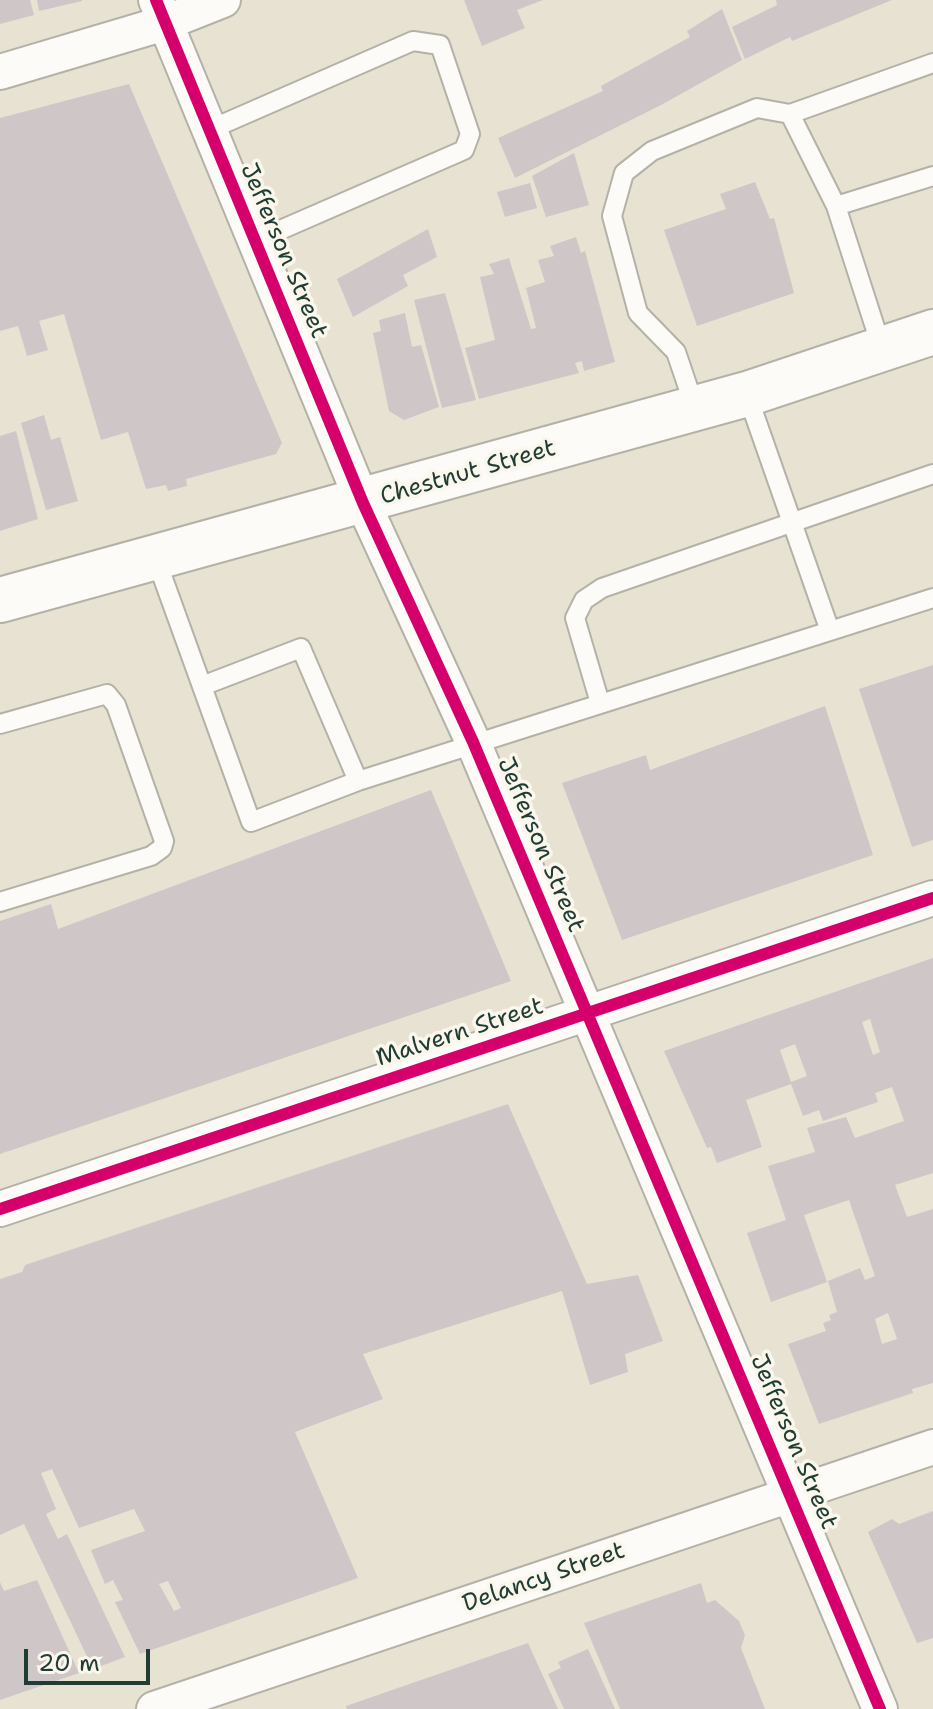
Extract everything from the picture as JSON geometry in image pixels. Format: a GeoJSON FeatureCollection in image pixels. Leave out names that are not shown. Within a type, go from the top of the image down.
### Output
{"type":"FeatureCollection","features":[{"type":"Feature","properties":{"kind":"street"},"geometry":{"type":"LineString","coordinates":[[0,72],[160,12],[223,0]]}},
{"type":"Feature","properties":{"kind":"street","name":"Jefferson Street"},"geometry":{"type":"LineString","coordinates":[[160,12],[363,503],[473,742],[793,1495],[880,1709]]}},
{"type":"Feature","properties":{"kind":"street","name":"Chestnut Street"},"geometry":{"type":"LineString","coordinates":[[0,600],[363,503],[747,394],[933,332]]}},
{"type":"Feature","properties":{"kind":"street","name":"Malvern Street"},"geometry":{"type":"LineString","coordinates":[[0,1209],[933,898]]}},
{"type":"Feature","properties":{"kind":"street","name":"Delancy Street"},"geometry":{"type":"LineString","coordinates":[[154,1709],[933,1447]]}},
{"type":"Feature","properties":{"kind":"lane"},"geometry":{"type":"LineString","coordinates":[[209,130],[413,41],[440,45],[470,134],[464,150],[255,241]]}},
{"type":"Feature","properties":{"kind":"lane"},"geometry":{"type":"LineString","coordinates":[[695,408],[676,352],[638,313],[612,216],[624,173],[652,151],[757,108],[790,114],[933,63]]}},
{"type":"Feature","properties":{"kind":"lane"},"geometry":{"type":"LineString","coordinates":[[790,114],[836,206],[882,349]]}},
{"type":"Feature","properties":{"kind":"lane"},"geometry":{"type":"LineString","coordinates":[[836,206],[933,176]]}},
{"type":"Feature","properties":{"kind":"lane"},"geometry":{"type":"LineString","coordinates":[[747,394],[830,631]]}},
{"type":"Feature","properties":{"kind":"lane"},"geometry":{"type":"LineString","coordinates":[[600,703],[575,618],[584,600],[602,588],[933,474]]}},
{"type":"Feature","properties":{"kind":"lane"},"geometry":{"type":"LineString","coordinates":[[156,559],[251,822],[473,742],[933,598]]}},
{"type":"Feature","properties":{"kind":"lane"},"geometry":{"type":"LineString","coordinates":[[202,686],[301,648],[358,781]]}},
{"type":"Feature","properties":{"kind":"lane"},"geometry":{"type":"LineString","coordinates":[[0,724],[107,694],[116,705],[164,841],[162,848],[151,856],[0,902]]}},
{"type":"Feature","properties":{"kind":"building"},"geometry":{"type":"Polygon","coordinates":[[[0,0],[30,0],[34,15],[0,24],[0,0]]]}},
{"type":"Feature","properties":{"kind":"building"},"geometry":{"type":"Polygon","coordinates":[[[37,0],[82,0],[82,1],[39,11],[37,0]]]}},
{"type":"Feature","properties":{"kind":"building"},"geometry":{"type":"Polygon","coordinates":[[[464,0],[543,0],[517,10],[525,28],[482,46],[464,0]]]}},
{"type":"Feature","properties":{"kind":"building"},"geometry":{"type":"Polygon","coordinates":[[[776,0],[892,0],[792,41],[790,37],[745,59],[732,27],[777,5],[776,0]]]}},
{"type":"Feature","properties":{"kind":"building"},"geometry":{"type":"Polygon","coordinates":[[[722,9],[742,60],[661,105],[515,178],[498,138],[603,91],[601,86],[690,37],[687,31],[722,9]]]}},
{"type":"Feature","properties":{"kind":"building"},"geometry":{"type":"Polygon","coordinates":[[[129,84],[282,443],[276,454],[186,479],[187,486],[168,491],[166,485],[146,489],[128,432],[101,440],[64,314],[39,321],[48,350],[27,356],[18,326],[0,331],[0,118],[129,84]]]}},
{"type":"Feature","properties":{"kind":"building"},"geometry":{"type":"Polygon","coordinates":[[[574,153],[589,205],[546,217],[532,176],[574,153]]]}},
{"type":"Feature","properties":{"kind":"building"},"geometry":{"type":"Polygon","coordinates":[[[755,182],[770,219],[774,218],[794,293],[697,326],[664,230],[726,209],[720,194],[755,182]]]}},
{"type":"Feature","properties":{"kind":"building"},"geometry":{"type":"Polygon","coordinates":[[[530,183],[537,208],[505,217],[497,192],[530,183]]]}},
{"type":"Feature","properties":{"kind":"building"},"geometry":{"type":"Polygon","coordinates":[[[428,229],[437,257],[403,275],[408,286],[353,317],[337,279],[428,229]]]}},
{"type":"Feature","properties":{"kind":"building"},"geometry":{"type":"Polygon","coordinates":[[[576,237],[581,253],[585,251],[615,362],[584,371],[582,361],[575,363],[579,373],[479,399],[465,348],[495,340],[480,277],[494,274],[489,264],[509,258],[531,329],[536,328],[526,288],[545,282],[538,260],[554,256],[550,246],[576,237]]]}},
{"type":"Feature","properties":{"kind":"building"},"geometry":{"type":"Polygon","coordinates":[[[445,293],[476,400],[442,408],[414,300],[445,293]]]}},
{"type":"Feature","properties":{"kind":"building"},"geometry":{"type":"Polygon","coordinates":[[[405,313],[412,347],[421,345],[439,407],[404,420],[389,411],[373,333],[381,331],[379,320],[405,313]]]}},
{"type":"Feature","properties":{"kind":"building"},"geometry":{"type":"Polygon","coordinates":[[[44,415],[51,440],[60,437],[78,501],[46,510],[21,423],[44,415]]]}},
{"type":"Feature","properties":{"kind":"building"},"geometry":{"type":"Polygon","coordinates":[[[16,431],[38,519],[0,531],[0,436],[16,431]]]}},
{"type":"Feature","properties":{"kind":"building"},"geometry":{"type":"Polygon","coordinates":[[[933,665],[933,840],[912,847],[859,689],[933,665]]]}},
{"type":"Feature","properties":{"kind":"building"},"geometry":{"type":"Polygon","coordinates":[[[825,706],[873,855],[622,940],[562,783],[646,755],[650,770],[825,706]]]}},
{"type":"Feature","properties":{"kind":"building"},"geometry":{"type":"Polygon","coordinates":[[[431,790],[511,981],[0,1154],[0,921],[51,904],[58,929],[431,790]]]}},
{"type":"Feature","properties":{"kind":"building"},"geometry":{"type":"Polygon","coordinates":[[[933,958],[933,1173],[895,1185],[907,1217],[933,1209],[933,1383],[912,1389],[913,1393],[819,1424],[788,1344],[826,1331],[823,1323],[831,1320],[829,1315],[837,1312],[828,1281],[860,1268],[865,1280],[875,1276],[849,1200],[804,1215],[827,1282],[771,1302],[747,1233],[786,1220],[768,1166],[815,1152],[807,1128],[846,1117],[855,1138],[904,1121],[892,1087],[875,1093],[878,1102],[823,1121],[819,1110],[803,1116],[791,1084],[746,1100],[762,1147],[717,1163],[711,1147],[707,1148],[664,1051],[933,958]],[[870,1019],[862,1022],[873,1055],[880,1052],[870,1019]],[[795,1044],[780,1050],[791,1082],[807,1076],[795,1044]],[[888,1313],[875,1319],[882,1344],[897,1339],[888,1313]]]}},
{"type":"Feature","properties":{"kind":"building"},"geometry":{"type":"Polygon","coordinates":[[[508,1104],[587,1284],[638,1275],[663,1341],[625,1354],[628,1372],[590,1385],[562,1291],[363,1354],[383,1399],[295,1432],[358,1578],[140,1654],[115,1602],[123,1600],[113,1580],[105,1584],[91,1550],[145,1531],[134,1509],[79,1528],[52,1469],[41,1473],[56,1509],[46,1514],[58,1539],[67,1534],[125,1657],[93,1669],[24,1524],[0,1535],[0,1279],[22,1272],[25,1265],[508,1104]],[[168,1581],[159,1584],[174,1611],[181,1608],[168,1581]]]}},
{"type":"Feature","properties":{"kind":"building"},"geometry":{"type":"Polygon","coordinates":[[[933,1511],[933,1638],[917,1643],[868,1532],[892,1519],[899,1524],[933,1511]]]}},
{"type":"Feature","properties":{"kind":"building"},"geometry":{"type":"Polygon","coordinates":[[[37,1580],[79,1673],[0,1700],[0,1582],[4,1591],[37,1580]]]}},
{"type":"Feature","properties":{"kind":"building"},"geometry":{"type":"Polygon","coordinates":[[[701,1583],[707,1603],[715,1600],[739,1621],[745,1635],[741,1648],[765,1709],[620,1709],[584,1623],[701,1583]]]}},
{"type":"Feature","properties":{"kind":"building"},"geometry":{"type":"Polygon","coordinates":[[[528,1643],[558,1709],[347,1709],[346,1706],[528,1643]]]}},
{"type":"Feature","properties":{"kind":"building"},"geometry":{"type":"Polygon","coordinates":[[[588,1649],[615,1709],[564,1709],[548,1674],[561,1668],[558,1662],[588,1649]]]}},
{"type":"Feature","properties":{"kind":"cycle path"},"geometry":{"type":"LineString","coordinates":[[156,0],[363,503],[473,742],[880,1709]]}},
{"type":"Feature","properties":{"kind":"cycle path"},"geometry":{"type":"LineString","coordinates":[[0,1209],[933,898]]}}]}
